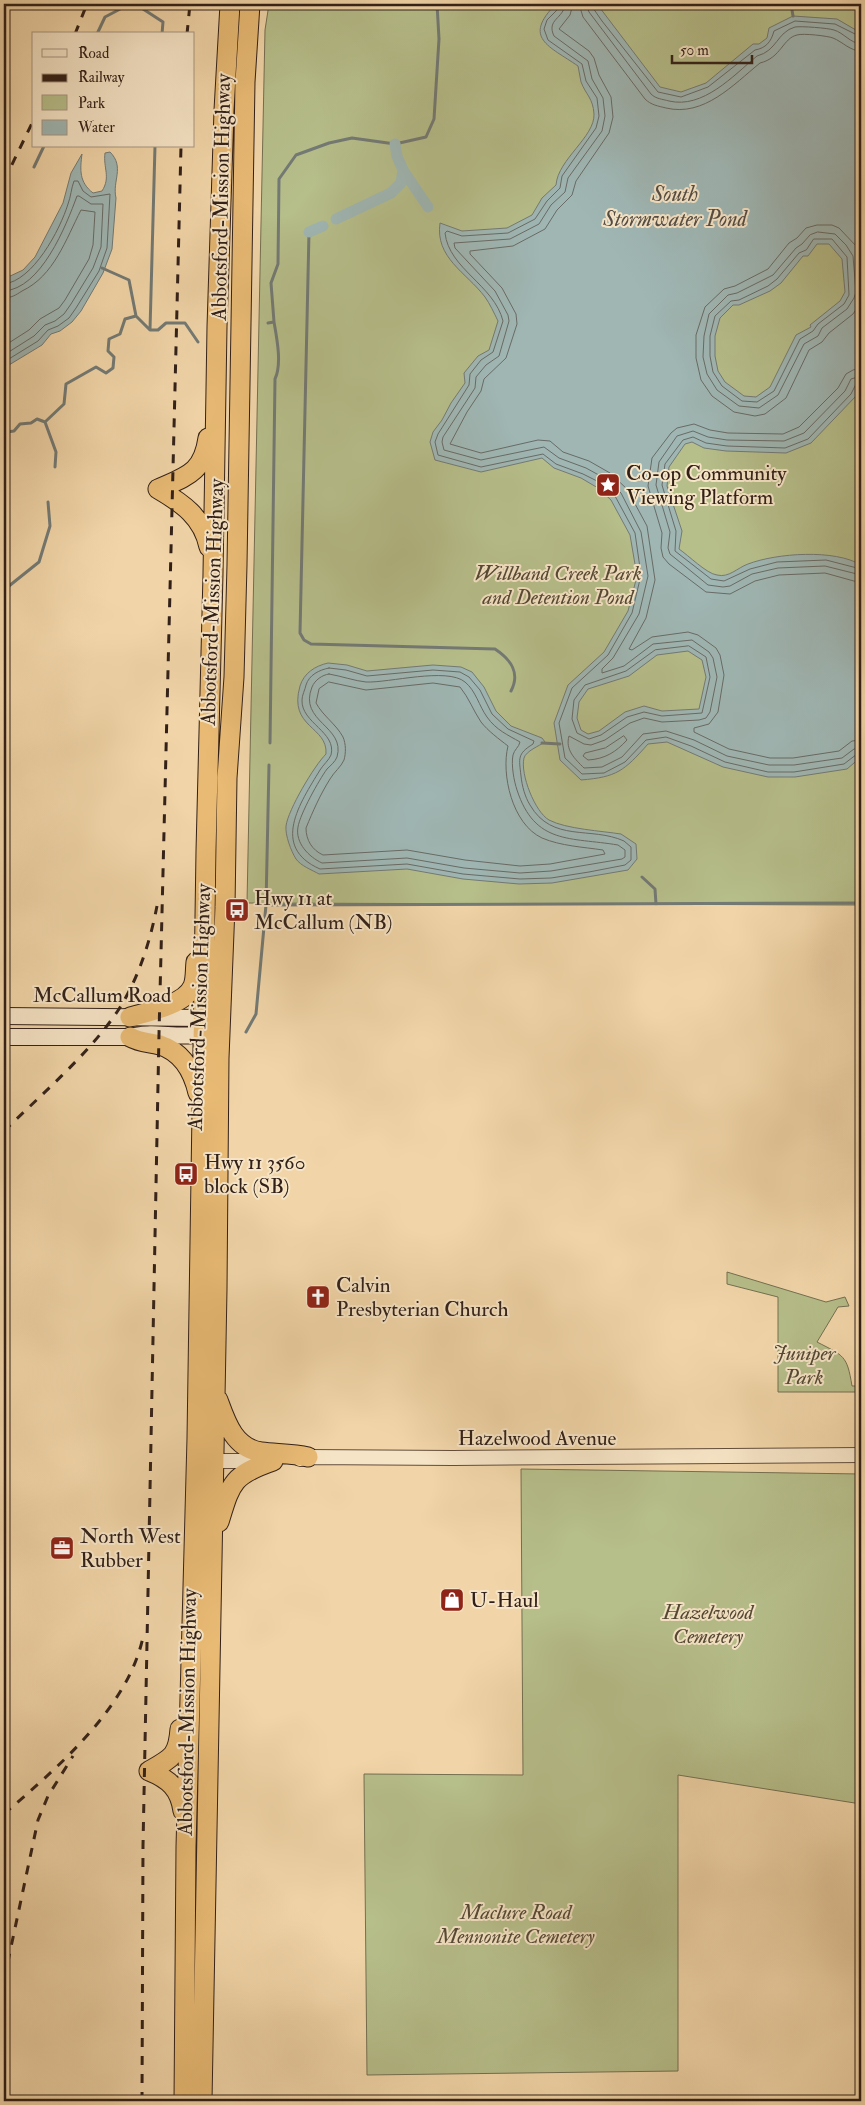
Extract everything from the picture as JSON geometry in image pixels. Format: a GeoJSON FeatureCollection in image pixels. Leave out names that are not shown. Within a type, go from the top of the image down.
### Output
{"type":"FeatureCollection","features":[{"type":"Feature","properties":{"kind":"highway","name":"Abbotsford-Mission Highway"},"geometry":{"type":"LineString","coordinates":[[184,2101],[186,1847],[203,1540],[213,1461],[215,1390],[207,772],[214,574],[217,327],[224,110],[230,4]]}},
{"type":"Feature","properties":{"kind":"highway"},"geometry":{"type":"LineString","coordinates":[[228,778],[221,724],[226,529],[226,506],[221,491],[226,476],[236,100],[244,4]]}},
{"type":"Feature","properties":{"kind":"highway","name":"Abbotsford-Mission Highway"},"geometry":{"type":"LineString","coordinates":[[202,2101],[203,1540],[197,1438],[202,1110],[209,1026],[225,907],[228,778],[236,593],[245,82],[250,4]]}},
{"type":"Feature","properties":{"kind":"highway"},"geometry":{"type":"LineString","coordinates":[[214,574],[209,544],[198,520],[184,504],[158,489],[191,472],[201,462],[205,454],[211,370],[217,327]]}},
{"type":"Feature","properties":{"kind":"highway"},"geometry":{"type":"LineString","coordinates":[[130,1017],[160,1009],[187,994],[193,986],[197,957],[199,852],[207,772]]}},
{"type":"Feature","properties":{"kind":"highway"},"geometry":{"type":"LineString","coordinates":[[130,1037],[140,1043],[159,1045],[181,1057],[188,1066],[196,1083],[202,1110]]}},
{"type":"Feature","properties":{"kind":"highway"},"geometry":{"type":"LineString","coordinates":[[215,1390],[234,1438],[259,1452],[295,1454],[308,1457]]}},
{"type":"Feature","properties":{"kind":"highway"},"geometry":{"type":"LineString","coordinates":[[197,1438],[202,1450],[213,1461]]}},
{"type":"Feature","properties":{"kind":"highway"},"geometry":{"type":"LineString","coordinates":[[186,1847],[180,1794],[171,1783],[149,1770],[175,1754],[178,1745],[186,1557],[203,1540],[233,1482],[250,1470],[273,1461]]}},
{"type":"Feature","properties":{"kind":"main road","name":"McCallum Road"},"geometry":{"type":"LineString","coordinates":[[4,1016],[130,1017],[209,1026]]}},
{"type":"Feature","properties":{"kind":"main road","name":"McCallum Road"},"geometry":{"type":"LineString","coordinates":[[4,1037],[130,1037],[209,1026]]}},
{"type":"Feature","properties":{"kind":"street","name":"Hazelwood Avenue"},"geometry":{"type":"LineString","coordinates":[[213,1461],[273,1461],[295,1460],[308,1457],[462,1458],[861,1455]]}},
{"type":"Feature","properties":{"kind":"green space","name":"Willband Creek Park and Detention Pond"},"geometry":{"type":"Polygon","coordinates":[[[269,4],[861,4],[861,905],[247,903],[265,30],[269,4]]]}},
{"type":"Feature","properties":{"kind":"green space","name":"Juniper Park"},"geometry":{"type":"Polygon","coordinates":[[[727,1272],[826,1302],[845,1297],[849,1306],[838,1307],[817,1342],[833,1350],[843,1358],[848,1368],[852,1386],[861,1386],[861,1392],[778,1392],[778,1297],[727,1284],[727,1272]]]}},
{"type":"Feature","properties":{"kind":"green space"},"geometry":{"type":"Polygon","coordinates":[[[521,1469],[861,1474],[861,1804],[678,1775],[678,2071],[367,2075],[364,1774],[523,1775],[521,1469]]]}},
{"type":"Feature","properties":{"kind":"water","name":"South Stormwater Pond"},"geometry":{"type":"Polygon","coordinates":[[[556,4],[597,4],[660,87],[681,92],[706,83],[753,44],[759,44],[767,38],[769,28],[793,16],[837,19],[861,33],[861,384],[856,396],[811,443],[786,453],[726,451],[704,448],[692,442],[685,444],[669,467],[667,486],[682,531],[679,549],[713,574],[725,575],[760,560],[806,554],[836,557],[861,565],[861,757],[847,769],[795,777],[768,777],[723,767],[667,742],[648,744],[632,761],[619,771],[603,777],[581,780],[560,760],[554,723],[568,685],[604,652],[628,611],[637,576],[630,535],[611,500],[598,488],[581,478],[554,468],[542,458],[481,472],[435,460],[430,442],[433,432],[465,383],[464,373],[478,356],[489,350],[498,321],[485,297],[447,255],[442,246],[440,223],[462,231],[507,228],[532,215],[542,198],[556,185],[558,175],[563,166],[583,140],[593,123],[594,114],[591,100],[581,82],[578,66],[549,47],[543,40],[540,33],[541,25],[556,4]],[[817,244],[808,256],[803,256],[781,283],[770,291],[739,305],[733,305],[720,318],[715,336],[715,356],[718,371],[725,382],[744,396],[756,397],[770,387],[796,335],[811,327],[810,325],[840,301],[845,292],[842,259],[829,244],[817,244]],[[688,651],[657,655],[629,676],[588,689],[579,702],[577,718],[581,730],[588,734],[599,731],[625,712],[644,706],[662,711],[699,709],[706,677],[702,660],[688,651]]]}},
{"type":"Feature","properties":{"kind":"water"},"geometry":{"type":"Polygon","coordinates":[[[110,152],[117,163],[116,198],[112,249],[103,273],[81,311],[72,322],[60,331],[51,334],[42,345],[4,368],[4,285],[6,278],[23,270],[35,257],[63,203],[71,173],[82,154],[83,180],[88,189],[93,193],[102,191],[105,186],[105,153],[110,152]]]}},
{"type":"Feature","properties":{"kind":"water"},"geometry":{"type":"Polygon","coordinates":[[[328,663],[347,665],[367,671],[433,665],[461,667],[472,672],[484,687],[496,711],[511,726],[542,738],[545,742],[525,755],[523,765],[526,783],[534,801],[544,816],[565,826],[621,834],[636,844],[637,859],[628,870],[552,883],[519,884],[463,879],[407,869],[319,874],[304,866],[296,859],[292,852],[287,838],[286,826],[291,810],[302,788],[326,754],[325,745],[321,737],[303,719],[299,710],[298,700],[300,686],[304,677],[314,668],[328,663]]]}},
{"type":"Feature","properties":{"kind":"waterway"},"geometry":{"type":"LineString","coordinates":[[268,323],[274,322],[271,283],[278,264],[279,179],[296,155],[329,143],[352,138],[395,144],[426,137],[434,119],[439,39],[437,4]]}},
{"type":"Feature","properties":{"kind":"waterway"},"geometry":{"type":"LineString","coordinates":[[791,4],[793,16]]}},
{"type":"Feature","properties":{"kind":"waterway"},"geometry":{"type":"LineString","coordinates":[[98,32],[105,17],[124,7],[140,7],[163,22],[162,32]]}},
{"type":"Feature","properties":{"kind":"waterway"},"geometry":{"type":"LineString","coordinates":[[336,219],[391,193],[401,183],[403,170],[397,156],[395,144]]}},
{"type":"Feature","properties":{"kind":"waterway"},"geometry":{"type":"LineString","coordinates":[[34,167],[43,148]]}},
{"type":"Feature","properties":{"kind":"waterway"},"geometry":{"type":"LineString","coordinates":[[150,330],[155,148]]}},
{"type":"Feature","properties":{"kind":"waterway"},"geometry":{"type":"LineString","coordinates":[[403,170],[428,207]]}},
{"type":"Feature","properties":{"kind":"waterway"},"geometry":{"type":"LineString","coordinates":[[309,232],[323,226]]}},
{"type":"Feature","properties":{"kind":"waterway"},"geometry":{"type":"LineString","coordinates":[[309,232],[300,633],[304,640],[311,644],[495,649],[505,657],[514,672],[515,678],[511,691]]}},
{"type":"Feature","properties":{"kind":"waterway"},"geometry":{"type":"LineString","coordinates":[[102,268],[129,280],[136,316]]}},
{"type":"Feature","properties":{"kind":"waterway"},"geometry":{"type":"LineString","coordinates":[[55,467],[56,452],[45,422],[64,404],[66,384],[96,367],[106,373],[113,368],[114,357],[108,351],[109,339],[120,334],[125,319],[136,316],[150,330],[158,330],[166,323],[185,323],[198,342]]}},
{"type":"Feature","properties":{"kind":"waterway"},"geometry":{"type":"LineString","coordinates":[[270,743],[275,379],[279,359],[274,322]]}},
{"type":"Feature","properties":{"kind":"waterway"},"geometry":{"type":"LineString","coordinates":[[4,429],[7,432],[14,431],[20,424],[31,423],[37,419],[45,422]]}},
{"type":"Feature","properties":{"kind":"waterway"},"geometry":{"type":"LineString","coordinates":[[4,590],[39,562],[50,526],[48,502]]}},
{"type":"Feature","properties":{"kind":"waterway"},"geometry":{"type":"LineString","coordinates":[[542,743],[560,744]]}},
{"type":"Feature","properties":{"kind":"waterway"},"geometry":{"type":"LineString","coordinates":[[246,1032],[256,1014],[266,905],[269,765]]}},
{"type":"Feature","properties":{"kind":"waterway"},"geometry":{"type":"LineString","coordinates":[[642,877],[655,889],[656,904]]}},
{"type":"Feature","properties":{"kind":"waterway"},"geometry":{"type":"LineString","coordinates":[[266,905],[861,903]]}},
{"type":"Feature","properties":{"kind":"railway"},"geometry":{"type":"LineString","coordinates":[[76,32],[87,4]]}},
{"type":"Feature","properties":{"kind":"railway"},"geometry":{"type":"LineString","coordinates":[[187,32],[190,4]]}},
{"type":"Feature","properties":{"kind":"railway"},"geometry":{"type":"LineString","coordinates":[[4,181],[32,123]]}},
{"type":"Feature","properties":{"kind":"railway"},"geometry":{"type":"LineString","coordinates":[[142,2101],[143,1846],[159,1034],[181,148]]}},
{"type":"Feature","properties":{"kind":"railway"},"geometry":{"type":"LineString","coordinates":[[4,1131],[80,1057],[108,1025],[119,1009],[143,959],[157,906]]}},
{"type":"Feature","properties":{"kind":"railway"},"geometry":{"type":"LineString","coordinates":[[4,1814],[46,1777],[88,1735],[122,1688],[135,1663],[143,1637]]}},
{"type":"Feature","properties":{"kind":"railway"},"geometry":{"type":"LineString","coordinates":[[4,1980],[38,1820],[48,1796],[73,1756]]}},
{"type":"Feature","properties":{"kind":"place","name":"Co-op Community Viewing Platform"},"geometry":{"type":"Point","coordinates":[608,485]}},
{"type":"Feature","properties":{"kind":"place","name":"Hwy 11 at McCallum (NB)"},"geometry":{"type":"Point","coordinates":[237,910]}},
{"type":"Feature","properties":{"kind":"place","name":"Hwy 11 3560 block (SB)"},"geometry":{"type":"Point","coordinates":[186,1174]}},
{"type":"Feature","properties":{"kind":"place","name":"Calvin Presbyterian Church"},"geometry":{"type":"Point","coordinates":[318,1297]}},
{"type":"Feature","properties":{"kind":"place","name":"North West Rubber"},"geometry":{"type":"Point","coordinates":[62,1548]}},
{"type":"Feature","properties":{"kind":"place","name":"U-Haul"},"geometry":{"type":"Point","coordinates":[452,1600]}},
{"type":"Feature","properties":{"kind":"park label","name":"Hazelwood Cemetery"},"geometry":{"type":"Point","coordinates":[708,1624]}},
{"type":"Feature","properties":{"kind":"park label","name":"Maclure Road Mennonite Cemetery"},"geometry":{"type":"Point","coordinates":[516,1924]}}]}
